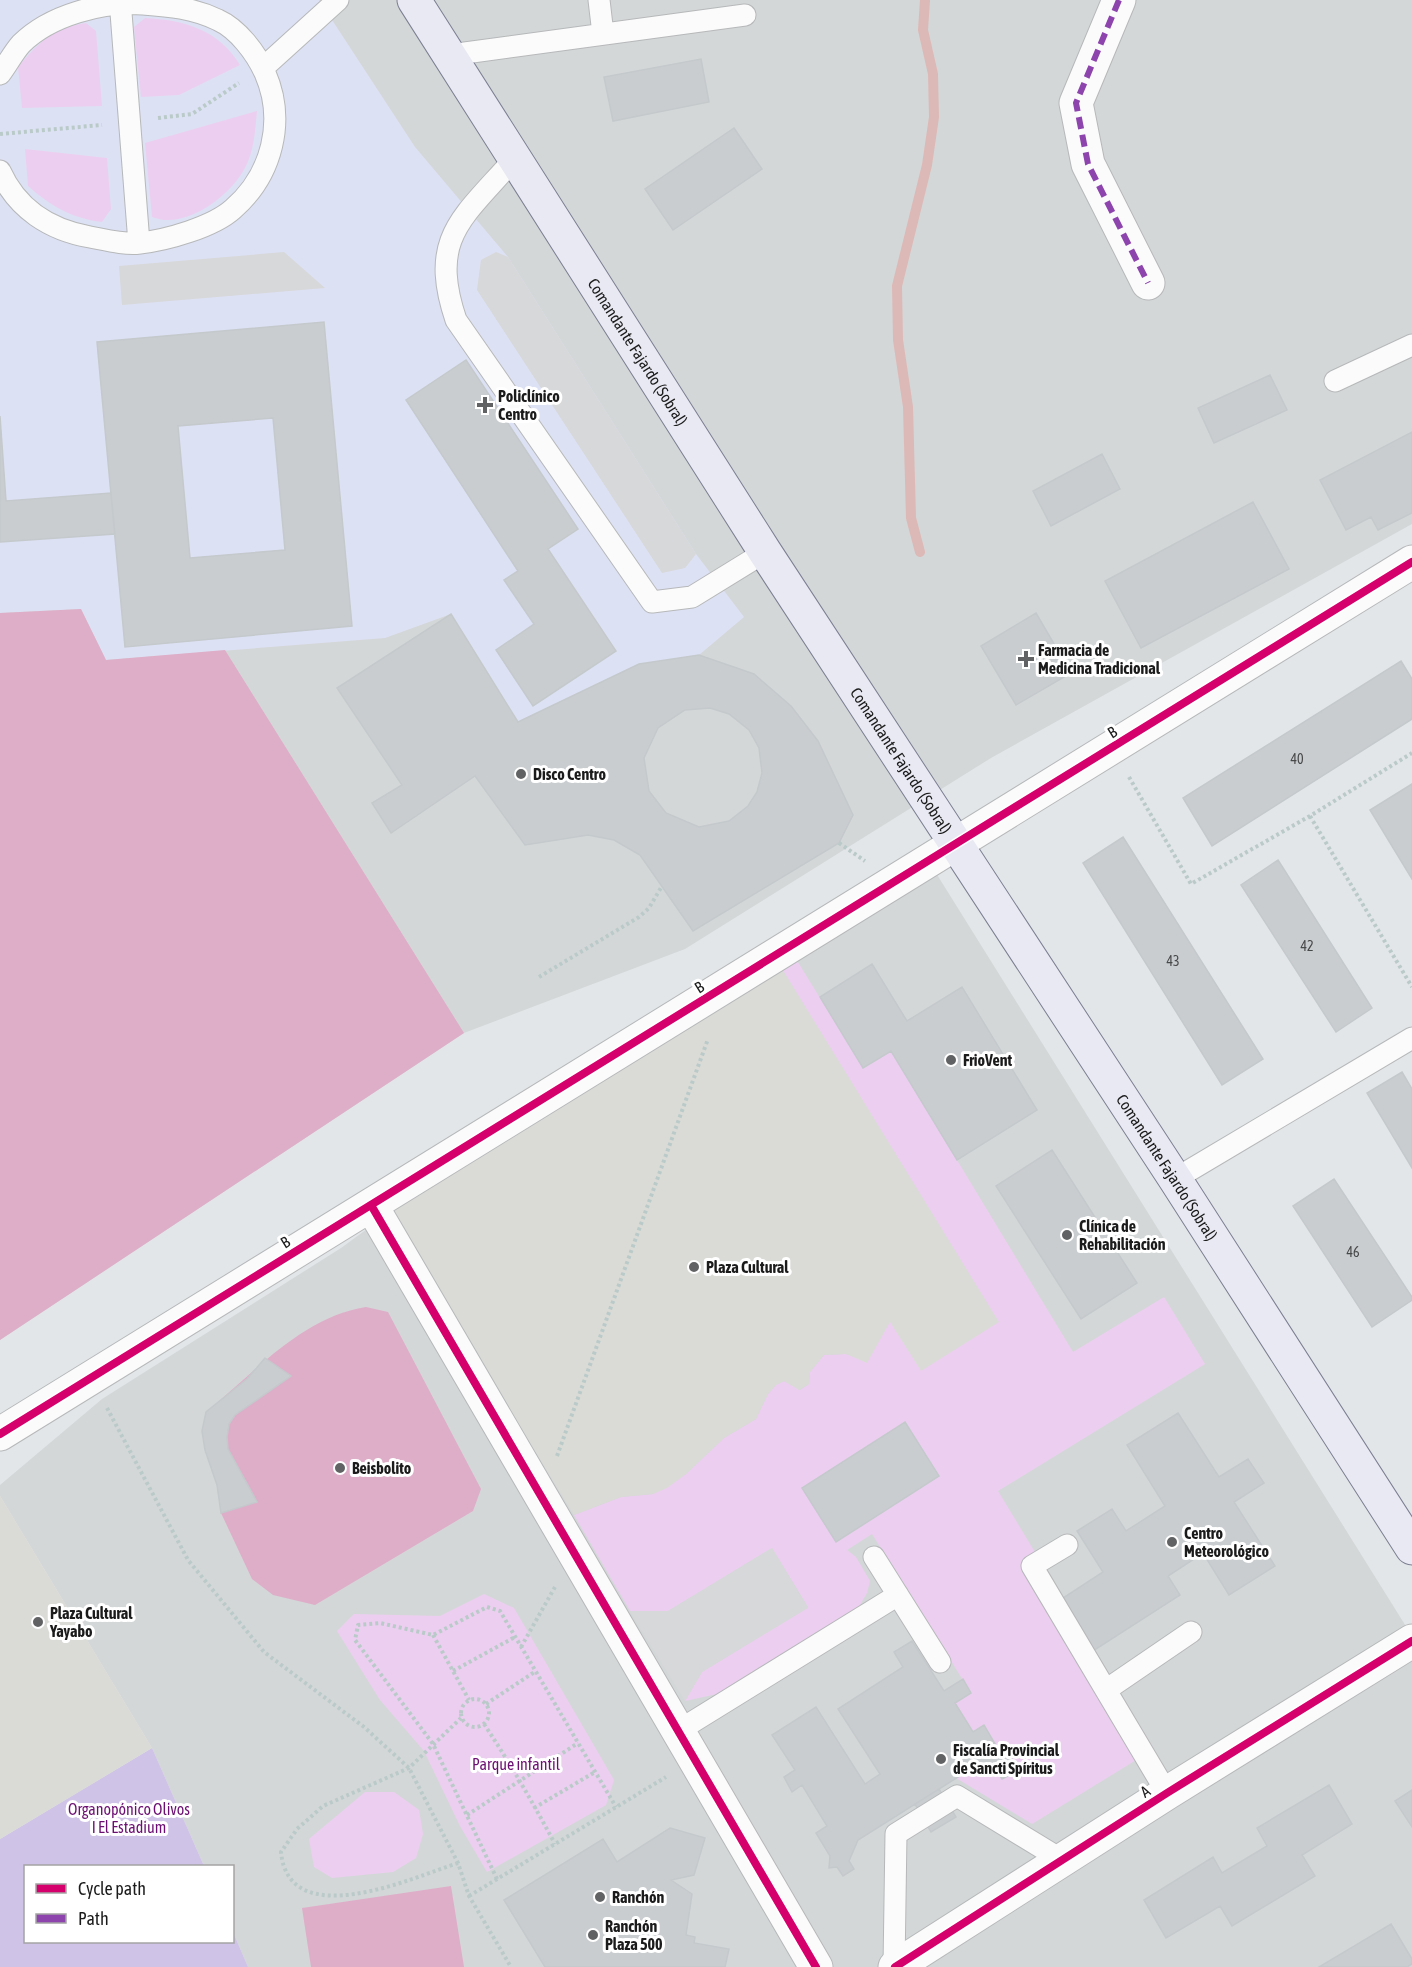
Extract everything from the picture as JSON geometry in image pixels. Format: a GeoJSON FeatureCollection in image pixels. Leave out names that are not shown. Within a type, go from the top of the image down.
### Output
{"type":"FeatureCollection","features":[{"type":"Feature","properties":{"kind":"main road","name":"Comandante Fajardo (Sobral)"},"geometry":{"type":"LineString","coordinates":[[414,0],[765,552],[1175,1179],[1412,1548]]}},
{"type":"Feature","properties":{"kind":"street"},"geometry":{"type":"LineString","coordinates":[[1119,0],[1076,103],[1088,164],[1148,283]]}},
{"type":"Feature","properties":{"kind":"street","name":"B"},"geometry":{"type":"LineString","coordinates":[[0,1434],[1412,562]]}},
{"type":"Feature","properties":{"kind":"street"},"geometry":{"type":"LineString","coordinates":[[371,1205],[816,1967]]}},
{"type":"Feature","properties":{"kind":"street","name":"A"},"geometry":{"type":"LineString","coordinates":[[895,1967],[1167,1793],[1412,1641]]}},
{"type":"Feature","properties":{"kind":"lane"},"geometry":{"type":"LineString","coordinates":[[263,68],[338,0]]}},
{"type":"Feature","properties":{"kind":"lane"},"geometry":{"type":"LineString","coordinates":[[599,0],[603,34]]}},
{"type":"Feature","properties":{"kind":"lane"},"geometry":{"type":"LineString","coordinates":[[120,1],[139,243]]}},
{"type":"Feature","properties":{"kind":"lane"},"geometry":{"type":"LineString","coordinates":[[0,74],[21,44],[51,22],[120,1],[186,8],[220,21],[248,45],[263,68],[276,112],[272,149],[257,183],[232,210],[200,228],[139,243],[65,233],[33,215],[7,186],[0,171]]}},
{"type":"Feature","properties":{"kind":"lane"},"geometry":{"type":"LineString","coordinates":[[450,55],[745,15]]}},
{"type":"Feature","properties":{"kind":"lane"},"geometry":{"type":"LineString","coordinates":[[514,159],[457,225],[444,259],[446,291],[456,320],[652,602],[692,597],[765,552]]}},
{"type":"Feature","properties":{"kind":"lane"},"geometry":{"type":"LineString","coordinates":[[1335,381],[1412,345]]}},
{"type":"Feature","properties":{"kind":"lane"},"geometry":{"type":"LineString","coordinates":[[1175,1179],[1412,1038]]}},
{"type":"Feature","properties":{"kind":"lane"},"geometry":{"type":"LineString","coordinates":[[1067,1545],[1032,1566],[1167,1793]]}},
{"type":"Feature","properties":{"kind":"lane"},"geometry":{"type":"LineString","coordinates":[[874,1557],[940,1662]]}},
{"type":"Feature","properties":{"kind":"lane"},"geometry":{"type":"LineString","coordinates":[[678,1731],[898,1595]]}},
{"type":"Feature","properties":{"kind":"lane"},"geometry":{"type":"LineString","coordinates":[[1106,1689],[1191,1632]]}},
{"type":"Feature","properties":{"kind":"lane"},"geometry":{"type":"LineString","coordinates":[[895,1967],[896,1834],[957,1796],[1062,1860]]}},
{"type":"Feature","properties":{"kind":"path"},"geometry":{"type":"LineString","coordinates":[[1112,748],[1191,884],[1310,816],[1412,753]]}},
{"type":"Feature","properties":{"kind":"path"},"geometry":{"type":"LineString","coordinates":[[1310,816],[1412,987]]}},
{"type":"Feature","properties":{"kind":"path"},"geometry":{"type":"LineString","coordinates":[[539,977],[639,917],[649,908],[662,886]]}},
{"type":"Feature","properties":{"kind":"path"},"geometry":{"type":"LineString","coordinates":[[542,1498],[727,985]]}},
{"type":"Feature","properties":{"kind":"path"},"geometry":{"type":"LineString","coordinates":[[102,1399],[189,1560],[256,1643],[264,1652],[364,1727],[409,1768],[458,1863],[469,1896],[511,1967]]}},
{"type":"Feature","properties":{"kind":"path"},"geometry":{"type":"LineString","coordinates":[[521,1647],[559,1580]]}},
{"type":"Feature","properties":{"kind":"path"},"geometry":{"type":"LineString","coordinates":[[497,1879],[433,1744],[355,1640],[358,1625],[380,1623],[433,1635],[488,1607],[500,1611],[616,1807]]}},
{"type":"Feature","properties":{"kind":"path"},"geometry":{"type":"LineString","coordinates":[[433,1635],[469,1700]]}},
{"type":"Feature","properties":{"kind":"path"},"geometry":{"type":"LineString","coordinates":[[453,1671],[515,1637]]}},
{"type":"Feature","properties":{"kind":"path"},"geometry":{"type":"LineString","coordinates":[[486,1704],[536,1671]]}},
{"type":"Feature","properties":{"kind":"path"},"geometry":{"type":"LineString","coordinates":[[458,1863],[375,1890],[321,1897],[295,1886],[283,1869],[281,1852],[297,1829],[323,1806],[409,1768],[461,1718],[461,1709],[469,1700],[478,1699],[486,1704],[490,1712],[484,1724]]}},
{"type":"Feature","properties":{"kind":"path"},"geometry":{"type":"LineString","coordinates":[[461,1718],[471,1727],[484,1724]]}},
{"type":"Feature","properties":{"kind":"path"},"geometry":{"type":"LineString","coordinates":[[484,1724],[521,1780],[534,1809],[555,1844]]}},
{"type":"Feature","properties":{"kind":"path"},"geometry":{"type":"LineString","coordinates":[[467,1815],[578,1743]]}},
{"type":"Feature","properties":{"kind":"path"},"geometry":{"type":"LineString","coordinates":[[534,1809],[595,1772]]}},
{"type":"Feature","properties":{"kind":"path"},"geometry":{"type":"LineString","coordinates":[[469,1896],[672,1773]]}},
{"type":"Feature","properties":{"kind":"shaded area"},"geometry":{"type":"Polygon","coordinates":[[[0,0],[1412,0],[1412,524],[991,758],[685,949],[464,1033],[0,1340],[0,0]]]}},
{"type":"Feature","properties":{"kind":"shaded area"},"geometry":{"type":"Polygon","coordinates":[[[0,0],[319,0],[415,147],[508,257],[696,554],[744,617],[699,655],[639,664],[518,722],[451,614],[385,638],[106,660],[81,609],[0,613],[0,0]]]}},
{"type":"Feature","properties":{"kind":"shaded area"},"geometry":{"type":"Polygon","coordinates":[[[284,252],[325,288],[122,305],[119,266],[284,252]]]}},
{"type":"Feature","properties":{"kind":"shaded area"},"geometry":{"type":"Polygon","coordinates":[[[496,252],[508,257],[696,554],[685,568],[662,573],[477,290],[481,260],[496,252]]]}},
{"type":"Feature","properties":{"kind":"shaded area"},"geometry":{"type":"Polygon","coordinates":[[[81,609],[106,660],[225,650],[464,1033],[0,1340],[0,613],[81,609]]]}},
{"type":"Feature","properties":{"kind":"shaded area"},"geometry":{"type":"Polygon","coordinates":[[[936,873],[1412,1636],[1412,1967],[248,1967],[234,1934],[234,1865],[204,1865],[152,1748],[0,1496],[0,1485],[102,1399],[341,1248],[389,1213],[936,873]]]}},
{"type":"Feature","properties":{"kind":"shaded area","name":"Plaza Cultural"},"geometry":{"type":"Polygon","coordinates":[[[781,967],[999,1322],[921,1371],[890,1322],[867,1363],[846,1354],[824,1355],[810,1372],[809,1384],[799,1390],[784,1381],[776,1385],[768,1394],[756,1419],[724,1438],[686,1474],[667,1488],[653,1494],[621,1497],[574,1515],[389,1213],[781,967]]]}},
{"type":"Feature","properties":{"kind":"shaded area","name":"Beisbolito"},"geometry":{"type":"Polygon","coordinates":[[[366,1307],[388,1312],[481,1489],[473,1511],[315,1605],[273,1595],[252,1579],[221,1513],[217,1485],[205,1450],[202,1431],[206,1412],[261,1364],[300,1334],[343,1313],[366,1307]]]}},
{"type":"Feature","properties":{"kind":"shaded area","name":"Plaza Cultural Yayabo"},"geometry":{"type":"Polygon","coordinates":[[[0,1496],[152,1748],[0,1839],[0,1496]]]}},
{"type":"Feature","properties":{"kind":"shaded area"},"geometry":{"type":"Polygon","coordinates":[[[772,1548],[808,1608],[702,1672],[685,1701],[630,1611],[668,1611],[772,1548]]]}},
{"type":"Feature","properties":{"kind":"shaded area"},"geometry":{"type":"Polygon","coordinates":[[[451,1886],[464,1967],[311,1967],[302,1908],[451,1886]]]}},
{"type":"Feature","properties":{"kind":"green space"},"geometry":{"type":"Polygon","coordinates":[[[145,18],[174,21],[200,29],[222,43],[240,65],[179,95],[141,97],[134,27],[145,18]]]}},
{"type":"Feature","properties":{"kind":"green space"},"geometry":{"type":"Polygon","coordinates":[[[86,23],[96,31],[102,106],[22,108],[18,67],[48,38],[64,28],[86,23]]]}},
{"type":"Feature","properties":{"kind":"green space"},"geometry":{"type":"Polygon","coordinates":[[[257,111],[249,159],[242,173],[226,193],[203,210],[190,216],[164,220],[152,217],[145,143],[257,111]]]}},
{"type":"Feature","properties":{"kind":"green space"},"geometry":{"type":"Polygon","coordinates":[[[25,149],[107,158],[111,209],[102,222],[81,218],[62,210],[28,186],[25,149]]]}},
{"type":"Feature","properties":{"kind":"green space"},"geometry":{"type":"Polygon","coordinates":[[[796,959],[863,1068],[891,1051],[1073,1352],[1164,1297],[1205,1364],[998,1491],[1154,1749],[1032,1824],[956,1778],[974,1767],[997,1771],[1002,1779],[1012,1774],[1008,1766],[1015,1752],[998,1749],[984,1725],[973,1732],[955,1703],[971,1693],[872,1534],[847,1550],[856,1557],[870,1581],[867,1593],[858,1608],[717,1694],[685,1701],[702,1672],[808,1607],[772,1548],[668,1611],[630,1611],[574,1515],[621,1497],[653,1494],[686,1474],[724,1438],[756,1419],[768,1394],[776,1385],[784,1381],[800,1390],[809,1384],[810,1372],[824,1355],[846,1354],[858,1358],[781,967],[796,959]]]}},
{"type":"Feature","properties":{"kind":"green space","name":"Parque infantil"},"geometry":{"type":"Polygon","coordinates":[[[484,1594],[514,1608],[614,1780],[606,1805],[487,1872],[460,1826],[424,1751],[380,1700],[337,1631],[354,1614],[440,1616],[484,1594]]]}},
{"type":"Feature","properties":{"kind":"green space","name":"Organopónico Olivos I El Estadium"},"geometry":{"type":"Polygon","coordinates":[[[152,1748],[204,1865],[24,1865],[24,1943],[234,1943],[234,1934],[248,1967],[0,1967],[0,1839],[152,1748]]]}},
{"type":"Feature","properties":{"kind":"green space"},"geometry":{"type":"Polygon","coordinates":[[[365,1792],[394,1792],[419,1810],[423,1834],[416,1858],[393,1872],[332,1878],[314,1867],[309,1839],[365,1792]]]}},
{"type":"Feature","properties":{"kind":"building"},"geometry":{"type":"Polygon","coordinates":[[[701,59],[709,102],[613,121],[604,77],[701,59]]]}},
{"type":"Feature","properties":{"kind":"building"},"geometry":{"type":"Polygon","coordinates":[[[734,128],[762,169],[673,230],[645,189],[734,128]]]}},
{"type":"Feature","properties":{"kind":"building"},"geometry":{"type":"Polygon","coordinates":[[[324,322],[352,626],[125,647],[97,342],[324,322]],[[273,418],[178,426],[190,558],[285,550],[273,418]]]}},
{"type":"Feature","properties":{"kind":"building"},"geometry":{"type":"Polygon","coordinates":[[[466,360],[578,529],[548,549],[616,651],[533,706],[496,650],[534,624],[504,580],[518,571],[406,400],[466,360]]]}},
{"type":"Feature","properties":{"kind":"building"},"geometry":{"type":"Polygon","coordinates":[[[1270,375],[1287,410],[1214,443],[1198,408],[1270,375]]]}},
{"type":"Feature","properties":{"kind":"building"},"geometry":{"type":"Polygon","coordinates":[[[0,416],[6,501],[111,493],[115,534],[0,542],[0,416]]]}},
{"type":"Feature","properties":{"kind":"building"},"geometry":{"type":"Polygon","coordinates":[[[1412,432],[1412,513],[1378,530],[1371,517],[1346,530],[1320,480],[1412,432]]]}},
{"type":"Feature","properties":{"kind":"building"},"geometry":{"type":"Polygon","coordinates":[[[1102,454],[1120,489],[1051,526],[1033,491],[1102,454]]]}},
{"type":"Feature","properties":{"kind":"building"},"geometry":{"type":"Polygon","coordinates":[[[1253,502],[1289,569],[1141,648],[1105,581],[1253,502]]]}},
{"type":"Feature","properties":{"kind":"building","name":"Farmacia de Medicina Tradicional"},"geometry":{"type":"Polygon","coordinates":[[[1036,613],[1071,673],[1016,705],[981,646],[1036,613]]]}},
{"type":"Feature","properties":{"kind":"building","name":"Disco Centro"},"geometry":{"type":"Polygon","coordinates":[[[451,614],[518,722],[639,664],[699,655],[754,674],[791,706],[818,741],[853,815],[839,843],[693,931],[640,855],[614,840],[588,835],[525,845],[475,776],[391,833],[372,803],[402,785],[337,688],[451,614]],[[710,708],[685,710],[658,728],[644,758],[649,791],[666,813],[699,827],[729,821],[748,806],[757,792],[762,773],[759,748],[749,730],[729,714],[710,708]]]}},
{"type":"Feature","properties":{"kind":"building"},"geometry":{"type":"Polygon","coordinates":[[[1401,661],[1412,679],[1412,719],[1212,846],[1183,798],[1401,661]]]}},
{"type":"Feature","properties":{"kind":"building"},"geometry":{"type":"Polygon","coordinates":[[[1412,784],[1412,879],[1370,810],[1412,784]]]}},
{"type":"Feature","properties":{"kind":"building"},"geometry":{"type":"Polygon","coordinates":[[[1123,837],[1263,1059],[1222,1085],[1083,863],[1123,837]]]}},
{"type":"Feature","properties":{"kind":"building"},"geometry":{"type":"Polygon","coordinates":[[[1278,860],[1372,1008],[1336,1032],[1241,885],[1278,860]]]}},
{"type":"Feature","properties":{"kind":"building","name":"FrioVent"},"geometry":{"type":"Polygon","coordinates":[[[872,964],[907,1021],[962,987],[1037,1110],[957,1160],[891,1051],[863,1068],[820,997],[872,964]]]}},
{"type":"Feature","properties":{"kind":"building"},"geometry":{"type":"Polygon","coordinates":[[[1402,1072],[1412,1089],[1412,1168],[1367,1093],[1402,1072]]]}},
{"type":"Feature","properties":{"kind":"building","name":"Clínica de Rehabilitación"},"geometry":{"type":"Polygon","coordinates":[[[1052,1150],[1137,1283],[1081,1319],[996,1186],[1052,1150]]]}},
{"type":"Feature","properties":{"kind":"building"},"geometry":{"type":"Polygon","coordinates":[[[1334,1179],[1412,1297],[1412,1300],[1372,1327],[1293,1206],[1334,1179]]]}},
{"type":"Feature","properties":{"kind":"building"},"geometry":{"type":"Polygon","coordinates":[[[265,1358],[291,1376],[235,1415],[229,1424],[227,1437],[228,1449],[257,1502],[221,1513],[217,1485],[205,1450],[202,1431],[206,1412],[247,1379],[265,1358]]]}},
{"type":"Feature","properties":{"kind":"building","name":"Centro Meteorológico"},"geometry":{"type":"Polygon","coordinates":[[[1178,1413],[1219,1477],[1248,1459],[1264,1483],[1234,1502],[1275,1566],[1229,1595],[1203,1553],[1168,1576],[1180,1595],[1093,1651],[1060,1600],[1103,1572],[1077,1531],[1112,1509],[1126,1531],[1165,1506],[1127,1445],[1178,1413]]]}},
{"type":"Feature","properties":{"kind":"building"},"geometry":{"type":"Polygon","coordinates":[[[905,1422],[939,1476],[836,1542],[802,1488],[905,1422]]]}},
{"type":"Feature","properties":{"kind":"building","name":"Fiscalía Provincial de Sancti Spíritus"},"geometry":{"type":"Polygon","coordinates":[[[912,1641],[944,1691],[963,1679],[971,1693],[955,1703],[973,1732],[984,1725],[998,1749],[1015,1751],[1008,1766],[1012,1774],[1002,1779],[997,1771],[974,1767],[858,1840],[849,1861],[854,1869],[843,1876],[837,1867],[829,1868],[830,1856],[816,1833],[827,1826],[802,1785],[792,1792],[784,1777],[795,1770],[772,1735],[816,1707],[865,1784],[880,1774],[838,1709],[903,1667],[894,1652],[912,1641]]]}},
{"type":"Feature","properties":{"kind":"building"},"geometry":{"type":"Polygon","coordinates":[[[1329,1785],[1352,1824],[1302,1855],[1315,1876],[1232,1926],[1220,1906],[1166,1938],[1144,1900],[1213,1857],[1222,1873],[1267,1846],[1257,1828],[1329,1785]]]}},
{"type":"Feature","properties":{"kind":"building"},"geometry":{"type":"Polygon","coordinates":[[[939,1789],[956,1817],[931,1832],[915,1804],[939,1789]]]}},
{"type":"Feature","properties":{"kind":"building"},"geometry":{"type":"Polygon","coordinates":[[[1412,1790],[1412,1827],[1395,1801],[1412,1790]]]}},
{"type":"Feature","properties":{"kind":"building","name":"Ranchón"},"geometry":{"type":"Polygon","coordinates":[[[670,1828],[705,1838],[694,1875],[671,1880],[692,1894],[686,1935],[695,1937],[694,1943],[729,1949],[725,1967],[545,1967],[504,1900],[603,1839],[617,1862],[670,1828]]]}},
{"type":"Feature","properties":{"kind":"building"},"geometry":{"type":"Polygon","coordinates":[[[1391,1924],[1412,1959],[1412,1964],[1407,1967],[1319,1967],[1391,1924]]]}},
{"type":"Feature","properties":{"kind":"waterway"},"geometry":{"type":"LineString","coordinates":[[920,552],[911,518],[908,407],[898,340],[897,286],[927,165],[934,117],[933,74],[923,30],[925,0]]}},
{"type":"Feature","properties":{"kind":"marked path"},"geometry":{"type":"LineString","coordinates":[[1119,0],[1076,103],[1088,164],[1148,283]]}},
{"type":"Feature","properties":{"kind":"cycle path"},"geometry":{"type":"LineString","coordinates":[[0,1434],[1412,562]]}},
{"type":"Feature","properties":{"kind":"cycle path"},"geometry":{"type":"LineString","coordinates":[[371,1205],[816,1967]]}},
{"type":"Feature","properties":{"kind":"cycle path"},"geometry":{"type":"LineString","coordinates":[[895,1967],[1167,1793],[1412,1641]]}},
{"type":"Feature","properties":{"kind":"place","name":"Policlínico Centro"},"geometry":{"type":"Point","coordinates":[485,405]}},
{"type":"Feature","properties":{"kind":"place","name":"Farmacia de Medicina Tradicional"},"geometry":{"type":"Point","coordinates":[1026,659]}},
{"type":"Feature","properties":{"kind":"place","name":"Disco Centro"},"geometry":{"type":"Point","coordinates":[521,774]}},
{"type":"Feature","properties":{"kind":"place","name":"FrioVent"},"geometry":{"type":"Point","coordinates":[951,1060]}},
{"type":"Feature","properties":{"kind":"place","name":"Clínica de Rehabilitación"},"geometry":{"type":"Point","coordinates":[1067,1235]}},
{"type":"Feature","properties":{"kind":"place","name":"Plaza Cultural"},"geometry":{"type":"Point","coordinates":[694,1267]}},
{"type":"Feature","properties":{"kind":"place","name":"Beisbolito"},"geometry":{"type":"Point","coordinates":[340,1468]}},
{"type":"Feature","properties":{"kind":"place","name":"Centro Meteorológico"},"geometry":{"type":"Point","coordinates":[1172,1542]}},
{"type":"Feature","properties":{"kind":"place","name":"Plaza Cultural Yayabo"},"geometry":{"type":"Point","coordinates":[38,1622]}},
{"type":"Feature","properties":{"kind":"place","name":"Fiscalía Provincial de Sancti Spíritus"},"geometry":{"type":"Point","coordinates":[941,1759]}},
{"type":"Feature","properties":{"kind":"place","name":"Ranchón"},"geometry":{"type":"Point","coordinates":[600,1897]}},
{"type":"Feature","properties":{"kind":"place","name":"Ranchón Plaza 500"},"geometry":{"type":"Point","coordinates":[593,1935]}}]}
